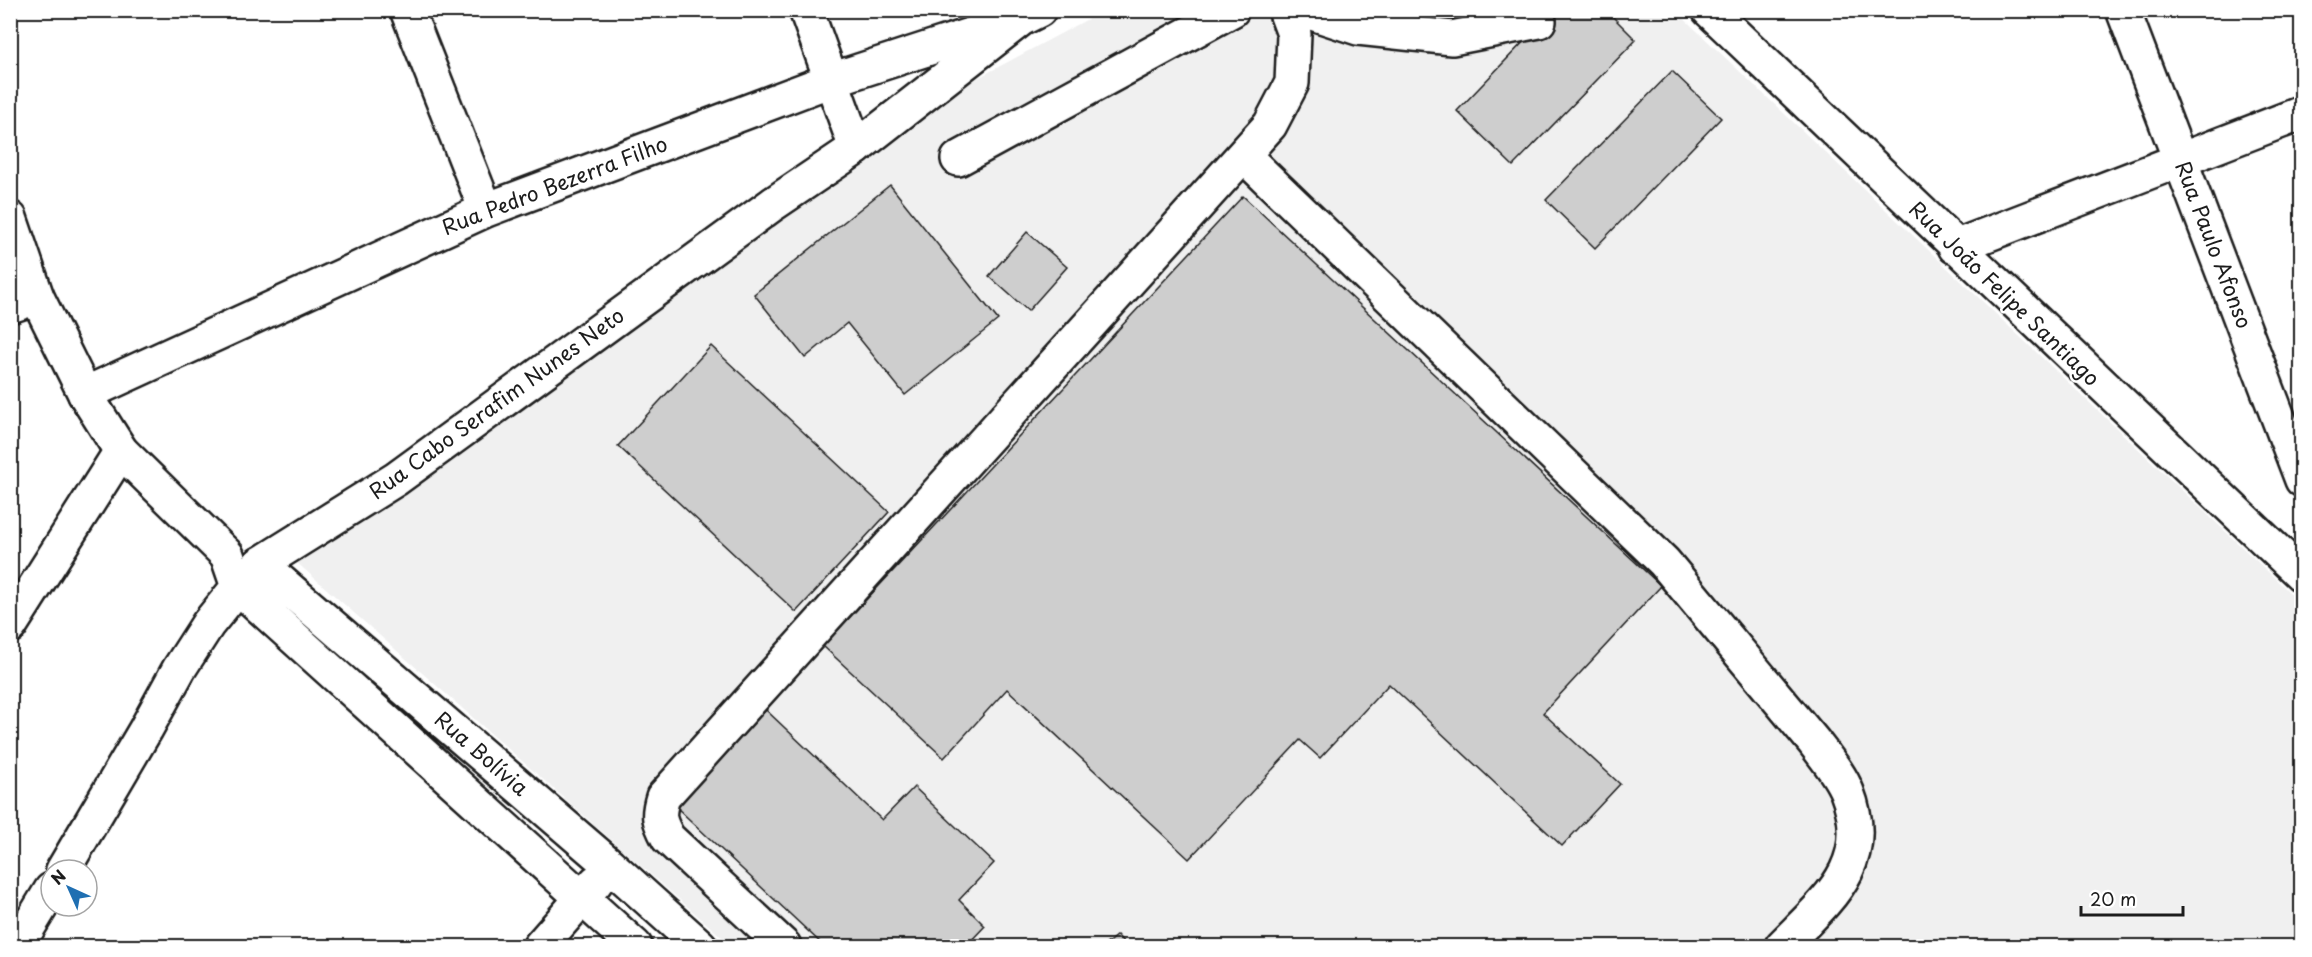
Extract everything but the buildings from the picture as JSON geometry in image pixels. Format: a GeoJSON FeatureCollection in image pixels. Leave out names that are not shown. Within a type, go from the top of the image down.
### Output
{"type":"FeatureCollection","features":[{"type":"Feature","properties":{"kind":"street"},"geometry":{"type":"LineString","coordinates":[[407,10],[486,210]]}},
{"type":"Feature","properties":{"kind":"street"},"geometry":{"type":"LineString","coordinates":[[806,10],[856,148]]}},
{"type":"Feature","properties":{"kind":"street"},"geometry":{"type":"LineString","coordinates":[[958,159],[1232,10]]}},
{"type":"Feature","properties":{"kind":"street"},"geometry":{"type":"LineString","coordinates":[[784,946],[668,838],[661,825],[658,812],[663,797],[1270,125],[1292,83],[1294,34],[1285,10]]}},
{"type":"Feature","properties":{"kind":"street"},"geometry":{"type":"LineString","coordinates":[[1302,10],[1358,28],[1452,38],[1539,21]]}},
{"type":"Feature","properties":{"kind":"street","name":"Rua João Felipe Santiago"},"geometry":{"type":"LineString","coordinates":[[1709,10],[2301,575]]}},
{"type":"Feature","properties":{"kind":"street","name":"Rua Paulo Afonso"},"geometry":{"type":"LineString","coordinates":[[2123,10],[2301,480]]}},
{"type":"Feature","properties":{"kind":"street","name":"Rua Pedro Bezerra Filho"},"geometry":{"type":"LineString","coordinates":[[85,394],[486,210],[831,80],[1030,15]]}},
{"type":"Feature","properties":{"kind":"street","name":"Rua Cabo Serafim Nunes Neto"},"geometry":{"type":"LineString","coordinates":[[70,858],[179,669],[208,624],[249,576],[396,479],[773,204],[856,148],[1030,15]]}},
{"type":"Feature","properties":{"kind":"street"},"geometry":{"type":"LineString","coordinates":[[1955,247],[2301,113]]}},
{"type":"Feature","properties":{"kind":"street"},"geometry":{"type":"LineString","coordinates":[[1243,155],[1664,562],[1814,742],[1830,765],[1846,791],[1854,818],[1854,843],[1848,869],[1831,895],[1782,946]]}},
{"type":"Feature","properties":{"kind":"street"},"geometry":{"type":"LineString","coordinates":[[10,218],[24,302],[121,452],[249,576]]}},
{"type":"Feature","properties":{"kind":"street"},"geometry":{"type":"LineString","coordinates":[[10,626],[121,452]]}},
{"type":"Feature","properties":{"kind":"street","name":"Rua Bolívia"},"geometry":{"type":"LineString","coordinates":[[249,576],[610,865],[700,946]]}},
{"type":"Feature","properties":{"kind":"street","name":"Rua Bolívia"},"geometry":{"type":"LineString","coordinates":[[249,576],[581,899],[634,946]]}},
{"type":"Feature","properties":{"kind":"street"},"geometry":{"type":"LineString","coordinates":[[540,946],[610,865]]}},
{"type":"Feature","properties":{"kind":"street"},"geometry":{"type":"LineString","coordinates":[[18,946],[39,910]]}},
{"type":"Feature","properties":{"kind":"shaded area"},"geometry":{"type":"Polygon","coordinates":[[[1103,11],[1676,11],[2301,603],[2301,946],[732,946],[295,561],[935,101],[1103,11]]]}}]}
